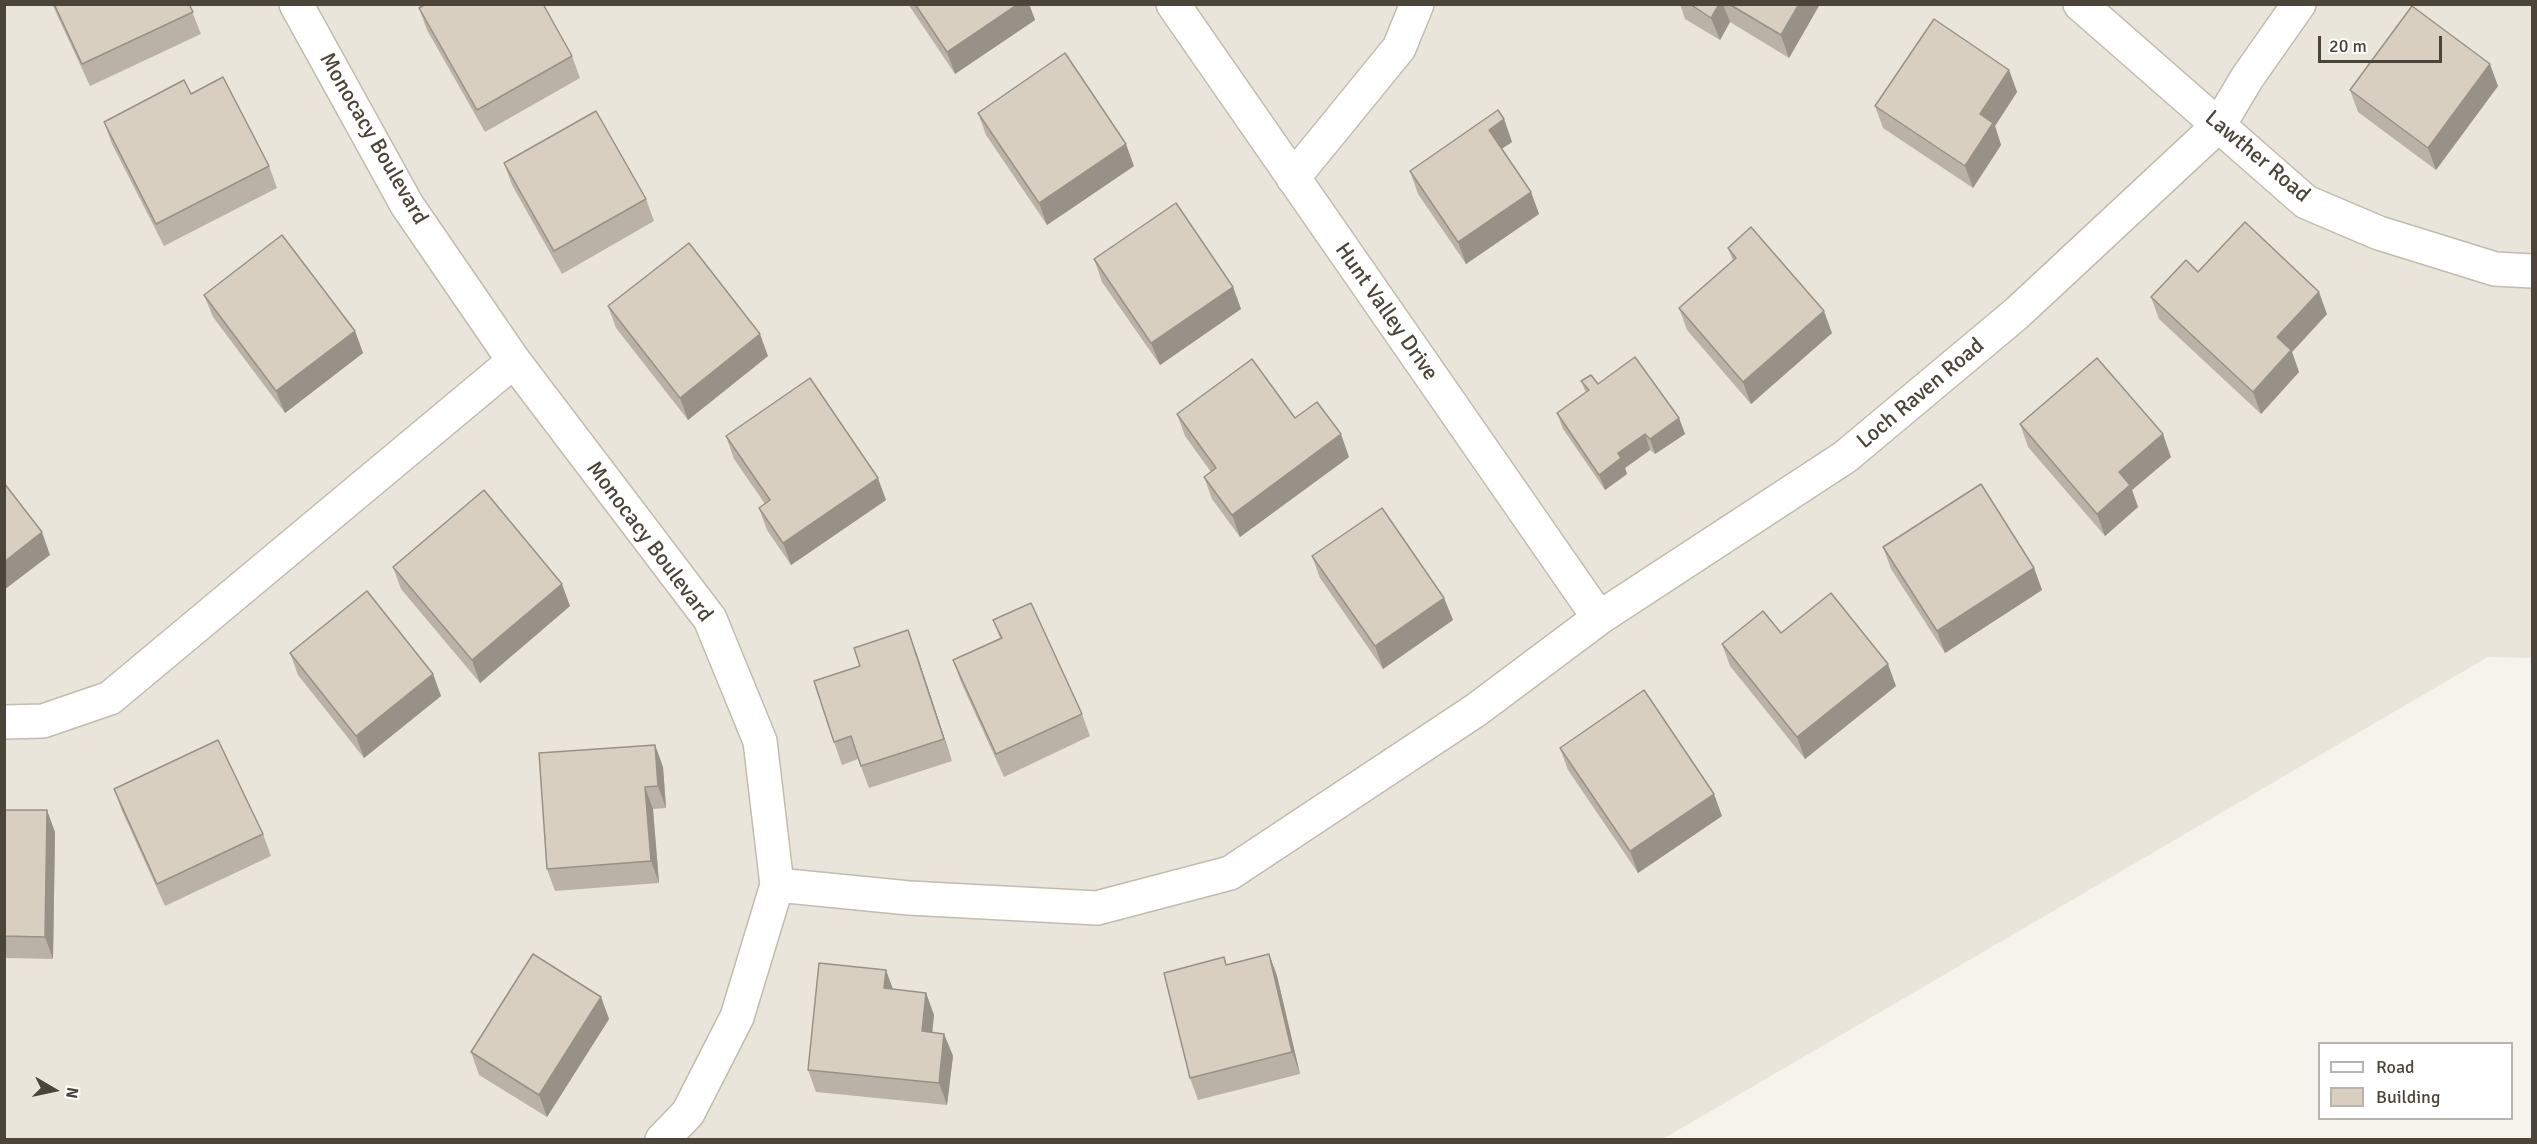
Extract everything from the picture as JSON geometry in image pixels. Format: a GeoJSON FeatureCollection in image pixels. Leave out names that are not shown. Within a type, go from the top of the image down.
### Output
{"type":"FeatureCollection","features":[{"type":"Feature","properties":{"kind":"street","name":"Hunt Valley Drive"},"geometry":{"type":"LineString","coordinates":[[1173,4],[1599,618]]}},
{"type":"Feature","properties":{"kind":"street"},"geometry":{"type":"LineString","coordinates":[[1293,178],[1400,48],[1417,4]]}},
{"type":"Feature","properties":{"kind":"street","name":"Lawther Road"},"geometry":{"type":"LineString","coordinates":[[2080,4],[2306,202],[2379,232],[2495,269],[2532,271]]}},
{"type":"Feature","properties":{"kind":"street","name":"Loch Raven Road"},"geometry":{"type":"LineString","coordinates":[[777,885],[909,898],[1097,908],[1230,873],[1476,710],[1599,618],[1845,457],[2016,315],[2218,125],[2247,78],[2299,4]]}},
{"type":"Feature","properties":{"kind":"street","name":"Monocacy Boulevard"},"geometry":{"type":"LineString","coordinates":[[306,8],[407,205],[514,361],[710,619],[760,741],[777,885],[737,1017],[688,1113],[662,1140]]}},
{"type":"Feature","properties":{"kind":"street"},"geometry":{"type":"LineString","coordinates":[[4,722],[43,721],[110,698],[514,361]]}},
{"type":"Feature","properties":{"kind":"shaded area"},"geometry":{"type":"Polygon","coordinates":[[[5,5],[2532,5],[2532,658],[2488,657],[1663,1139],[5,1140],[5,5]]]}},
{"type":"Feature","properties":{"kind":"building"},"geometry":{"type":"Polygon","coordinates":[[[54,4],[189,4],[193,12],[82,64],[54,4]]]}},
{"type":"Feature","properties":{"kind":"building"},"geometry":{"type":"Polygon","coordinates":[[[426,4],[543,4],[572,56],[477,110],[419,8],[426,4]]]}},
{"type":"Feature","properties":{"kind":"building"},"geometry":{"type":"Polygon","coordinates":[[[915,4],[1018,4],[947,52],[915,4]]]}},
{"type":"Feature","properties":{"kind":"building"},"geometry":{"type":"Polygon","coordinates":[[[1690,4],[1719,4],[1711,18],[1690,4]]]}},
{"type":"Feature","properties":{"kind":"building"},"geometry":{"type":"Polygon","coordinates":[[[1729,4],[1799,4],[1781,35],[1729,4]]]}},
{"type":"Feature","properties":{"kind":"building"},"geometry":{"type":"Polygon","coordinates":[[[2412,6],[2490,64],[2428,148],[2350,90],[2412,6]]]}},
{"type":"Feature","properties":{"kind":"building"},"geometry":{"type":"Polygon","coordinates":[[[1934,19],[2009,70],[1980,114],[1993,123],[1965,166],[1875,106],[1934,19]]]}},
{"type":"Feature","properties":{"kind":"building"},"geometry":{"type":"Polygon","coordinates":[[[1065,53],[1126,144],[1039,203],[978,113],[1065,53]]]}},
{"type":"Feature","properties":{"kind":"building"},"geometry":{"type":"Polygon","coordinates":[[[223,77],[269,166],[156,224],[104,122],[184,80],[191,94],[223,77]]]}},
{"type":"Feature","properties":{"kind":"building"},"geometry":{"type":"Polygon","coordinates":[[[1498,110],[1504,119],[1489,130],[1531,192],[1458,242],[1410,171],[1498,110]]]}},
{"type":"Feature","properties":{"kind":"building"},"geometry":{"type":"Polygon","coordinates":[[[596,111],[646,199],[554,251],[504,163],[596,111]]]}},
{"type":"Feature","properties":{"kind":"building"},"geometry":{"type":"Polygon","coordinates":[[[1176,203],[1233,287],[1151,343],[1094,259],[1176,203]]]}},
{"type":"Feature","properties":{"kind":"building"},"geometry":{"type":"Polygon","coordinates":[[[2245,222],[2319,292],[2277,337],[2291,350],[2253,392],[2151,297],[2186,260],[2198,272],[2245,222]]]}},
{"type":"Feature","properties":{"kind":"building"},"geometry":{"type":"Polygon","coordinates":[[[1751,227],[1824,311],[1743,382],[1679,308],[1736,258],[1728,248],[1751,227]]]}},
{"type":"Feature","properties":{"kind":"building"},"geometry":{"type":"Polygon","coordinates":[[[282,235],[355,331],[276,391],[204,295],[282,235]]]}},
{"type":"Feature","properties":{"kind":"building"},"geometry":{"type":"Polygon","coordinates":[[[689,243],[760,334],[680,398],[608,306],[689,243]]]}},
{"type":"Feature","properties":{"kind":"building"},"geometry":{"type":"Polygon","coordinates":[[[1635,357],[1679,418],[1650,439],[1645,434],[1618,453],[1621,458],[1599,475],[1557,413],[1589,390],[1581,381],[1591,375],[1598,384],[1635,357]]]}},
{"type":"Feature","properties":{"kind":"building"},"geometry":{"type":"Polygon","coordinates":[[[2097,358],[2163,434],[2119,472],[2130,485],[2097,514],[2020,424],[2097,358]]]}},
{"type":"Feature","properties":{"kind":"building"},"geometry":{"type":"Polygon","coordinates":[[[1252,359],[1295,418],[1317,402],[1341,434],[1232,515],[1204,477],[1216,468],[1177,414],[1252,359]]]}},
{"type":"Feature","properties":{"kind":"building"},"geometry":{"type":"Polygon","coordinates":[[[810,378],[878,478],[783,543],[759,508],[770,500],[726,436],[810,378]]]}},
{"type":"Feature","properties":{"kind":"building"},"geometry":{"type":"Polygon","coordinates":[[[4,483],[42,532],[4,562],[4,483]]]}},
{"type":"Feature","properties":{"kind":"building"},"geometry":{"type":"Polygon","coordinates":[[[1981,484],[2034,568],[1937,631],[1883,547],[1981,484]]]}},
{"type":"Feature","properties":{"kind":"building"},"geometry":{"type":"Polygon","coordinates":[[[484,490],[562,584],[472,660],[393,567],[484,490]]]}},
{"type":"Feature","properties":{"kind":"building"},"geometry":{"type":"Polygon","coordinates":[[[1382,508],[1444,598],[1375,646],[1312,556],[1382,508]]]}},
{"type":"Feature","properties":{"kind":"building"},"geometry":{"type":"Polygon","coordinates":[[[367,591],[433,674],[356,736],[290,653],[367,591]]]}},
{"type":"Feature","properties":{"kind":"building"},"geometry":{"type":"Polygon","coordinates":[[[1831,593],[1888,664],[1797,737],[1722,644],[1763,611],[1781,633],[1831,593]]]}},
{"type":"Feature","properties":{"kind":"building"},"geometry":{"type":"Polygon","coordinates":[[[1031,603],[1082,714],[996,754],[953,660],[1002,638],[993,620],[1031,603]]]}},
{"type":"Feature","properties":{"kind":"building"},"geometry":{"type":"Polygon","coordinates":[[[908,630],[944,739],[861,766],[851,736],[834,742],[814,681],[860,666],[854,648],[908,630]]]}},
{"type":"Feature","properties":{"kind":"building"},"geometry":{"type":"Polygon","coordinates":[[[1644,690],[1714,794],[1630,851],[1560,748],[1644,690]]]}},
{"type":"Feature","properties":{"kind":"building"},"geometry":{"type":"Polygon","coordinates":[[[218,740],[263,834],[157,884],[114,789],[218,740]]]}},
{"type":"Feature","properties":{"kind":"building"},"geometry":{"type":"Polygon","coordinates":[[[655,745],[658,786],[645,787],[651,861],[547,869],[539,753],[655,745]]]}},
{"type":"Feature","properties":{"kind":"building"},"geometry":{"type":"Polygon","coordinates":[[[4,810],[47,810],[45,937],[4,936],[4,810]]]}},
{"type":"Feature","properties":{"kind":"building"},"geometry":{"type":"Polygon","coordinates":[[[533,954],[601,997],[539,1095],[471,1052],[533,954]]]}},
{"type":"Feature","properties":{"kind":"building"},"geometry":{"type":"Polygon","coordinates":[[[1269,954],[1292,1052],[1190,1078],[1164,973],[1224,957],[1226,965],[1269,954]]]}},
{"type":"Feature","properties":{"kind":"building"},"geometry":{"type":"Polygon","coordinates":[[[819,963],[886,970],[884,988],[926,993],[922,1031],[944,1034],[939,1083],[808,1070],[819,963]]]}}]}
